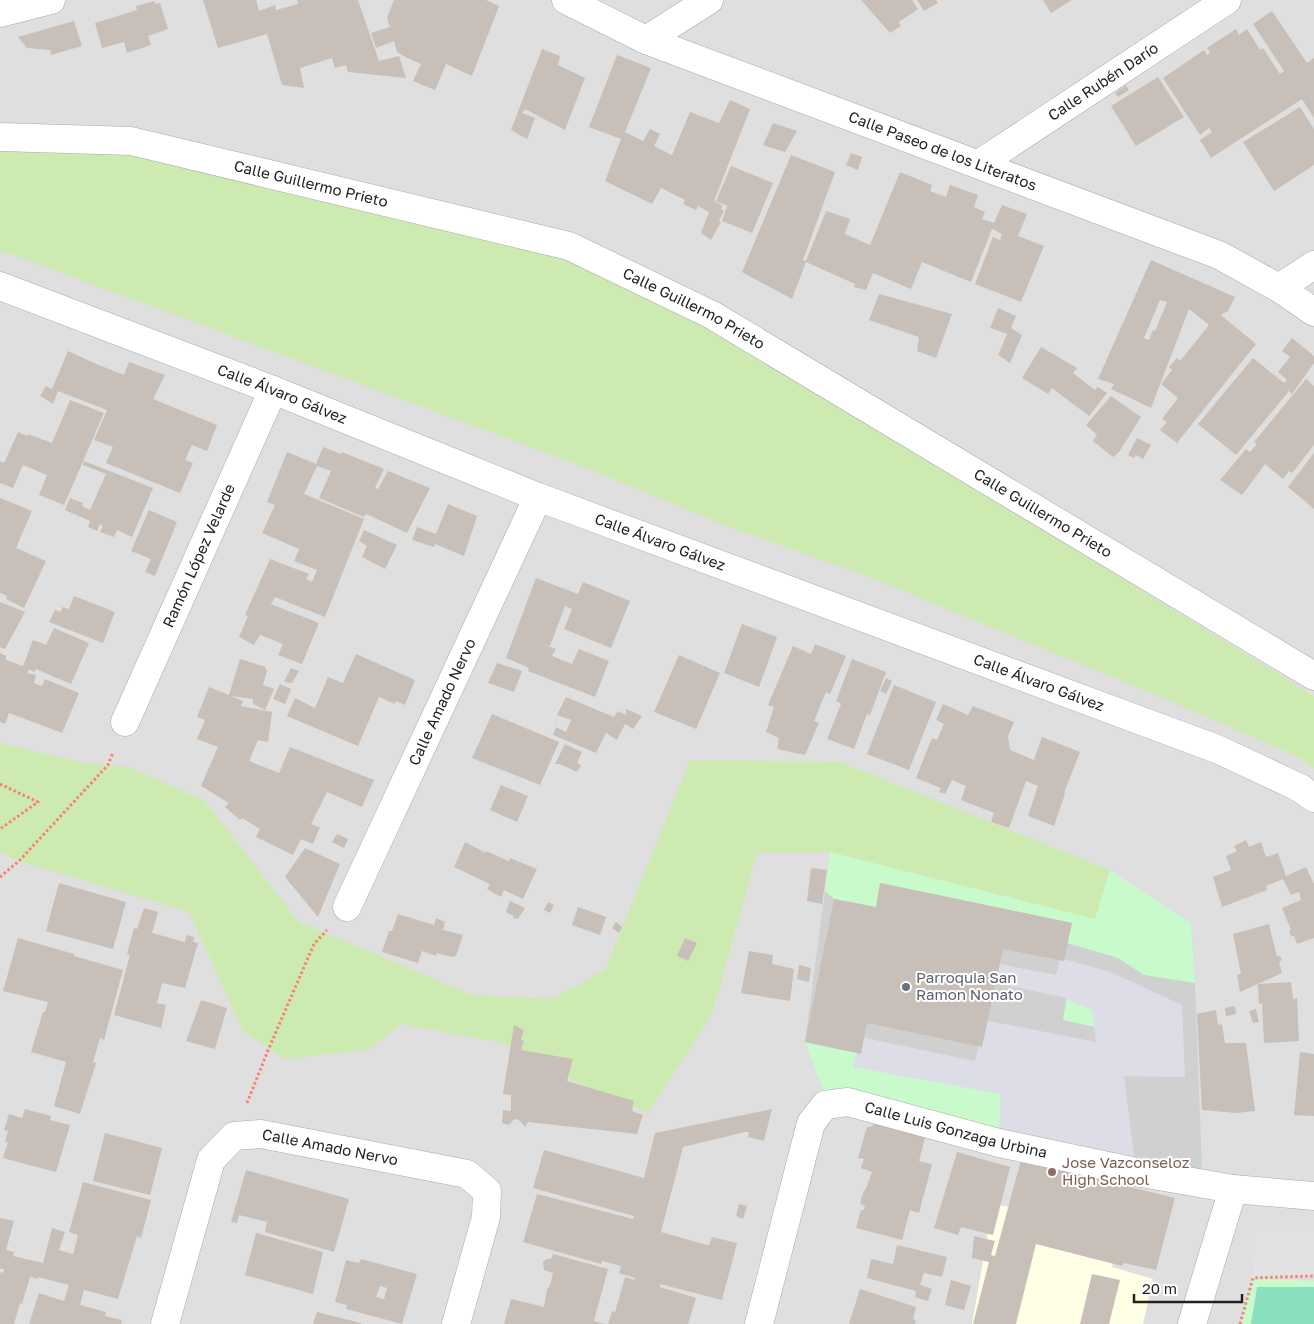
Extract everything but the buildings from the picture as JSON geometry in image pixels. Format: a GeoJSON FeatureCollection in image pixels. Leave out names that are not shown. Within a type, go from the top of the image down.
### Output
{"type":"FeatureCollection","features":[{"type":"Feature","properties":{"kind":"street"},"geometry":{"type":"LineString","coordinates":[[0,13],[50,0]]}},
{"type":"Feature","properties":{"kind":"street","name":"Calle Paseo de los Literatos"},"geometry":{"type":"LineString","coordinates":[[566,0],[646,40],[1219,254],[1279,288],[1314,312]]}},
{"type":"Feature","properties":{"kind":"street"},"geometry":{"type":"LineString","coordinates":[[646,40],[709,0]]}},
{"type":"Feature","properties":{"kind":"street","name":"Calle Rubén Darío"},"geometry":{"type":"LineString","coordinates":[[979,164],[1227,0]]}},
{"type":"Feature","properties":{"kind":"street","name":"Calle Guillermo Prieto"},"geometry":{"type":"LineString","coordinates":[[0,137],[132,141],[569,246],[712,315],[1314,676]]}},
{"type":"Feature","properties":{"kind":"street"},"geometry":{"type":"LineString","coordinates":[[1279,288],[1314,264]]}},
{"type":"Feature","properties":{"kind":"street","name":"Calle Álvaro Gálvez"},"geometry":{"type":"LineString","coordinates":[[1,291],[272,390],[538,497],[1217,749],[1300,788],[1314,798]]}},
{"type":"Feature","properties":{"kind":"street","name":"Ramón López Velarde"},"geometry":{"type":"LineString","coordinates":[[125,722],[272,390]]}},
{"type":"Feature","properties":{"kind":"street","name":"Calle Amado Nervo"},"geometry":{"type":"LineString","coordinates":[[346,907],[538,497]]}},
{"type":"Feature","properties":{"kind":"street","name":"Calle Luis Gonzaga Urbina"},"geometry":{"type":"LineString","coordinates":[[759,1324],[811,1123],[826,1105],[848,1102],[1000,1143],[1136,1172],[1233,1189],[1314,1196]]}},
{"type":"Feature","properties":{"kind":"street","name":"Calle Amado Nervo"},"geometry":{"type":"LineString","coordinates":[[234,1136],[261,1134],[467,1174],[487,1191],[486,1217],[456,1324]]}},
{"type":"Feature","properties":{"kind":"street"},"geometry":{"type":"LineString","coordinates":[[165,1324],[211,1160],[234,1136]]}},
{"type":"Feature","properties":{"kind":"street"},"geometry":{"type":"LineString","coordinates":[[1192,1324],[1233,1189]]}},
{"type":"Feature","properties":{"kind":"path"},"geometry":{"type":"LineString","coordinates":[[0,877],[19,861],[108,766],[125,722]]}},
{"type":"Feature","properties":{"kind":"path"},"geometry":{"type":"LineString","coordinates":[[0,784],[38,802],[0,829]]}},
{"type":"Feature","properties":{"kind":"path"},"geometry":{"type":"LineString","coordinates":[[234,1136],[269,1048],[314,944],[346,907]]}},
{"type":"Feature","properties":{"kind":"path"},"geometry":{"type":"LineString","coordinates":[[1240,1324],[1253,1278],[1314,1276]]}},
{"type":"Feature","properties":{"kind":"shaded area"},"geometry":{"type":"Polygon","coordinates":[[[0,0],[1314,0],[1314,1324],[0,1324],[0,0]]]}},
{"type":"Feature","properties":{"kind":"shaded area"},"geometry":{"type":"Polygon","coordinates":[[[830,852],[1095,919],[1110,870],[1191,923],[1202,1170],[846,1096],[805,1042],[830,852]]]}},
{"type":"Feature","properties":{"kind":"shaded area"},"geometry":{"type":"Polygon","coordinates":[[[1060,958],[1111,972],[1182,1005],[1185,1077],[1124,1076],[1136,1172],[999,1143],[1000,1094],[853,1067],[860,1037],[975,1061],[984,1020],[1096,1042],[1092,1010],[1062,997],[991,982],[995,963],[1056,975],[1060,958]]]}},
{"type":"Feature","properties":{"kind":"shaded area"},"geometry":{"type":"Polygon","coordinates":[[[993,1204],[1123,1227],[1112,1267],[1153,1279],[1143,1324],[972,1324],[993,1204]]]}},
{"type":"Feature","properties":{"kind":"shaded area"},"geometry":{"type":"Polygon","coordinates":[[[1257,1231],[1314,1232],[1314,1276],[1253,1278],[1257,1231]]]}},
{"type":"Feature","properties":{"kind":"green space"},"geometry":{"type":"Polygon","coordinates":[[[0,137],[210,165],[576,254],[733,340],[1314,696],[1314,768],[1296,756],[1166,699],[852,570],[736,530],[589,469],[11,254],[0,252],[0,137]]]}},
{"type":"Feature","properties":{"kind":"green space"},"geometry":{"type":"Polygon","coordinates":[[[0,743],[85,763],[128,767],[204,800],[299,922],[472,995],[552,999],[605,970],[690,760],[840,762],[1110,870],[1095,919],[830,852],[757,853],[712,1014],[648,1113],[565,1077],[503,1043],[401,1024],[370,1049],[285,1059],[243,1031],[189,912],[19,861],[0,852],[0,743]]]}},
{"type":"Feature","properties":{"kind":"green space"},"geometry":{"type":"Polygon","coordinates":[[[830,852],[1095,919],[1110,870],[1191,923],[1195,983],[1144,975],[1118,958],[1067,943],[1072,923],[881,883],[876,907],[834,899],[825,891],[830,852]]]}},
{"type":"Feature","properties":{"kind":"green space"},"geometry":{"type":"Polygon","coordinates":[[[1069,983],[1099,996],[1104,1029],[1063,1020],[1069,983]]]}},
{"type":"Feature","properties":{"kind":"green space"},"geometry":{"type":"Polygon","coordinates":[[[805,1042],[1008,1080],[1003,1129],[846,1096],[826,1098],[805,1042]]]}},
{"type":"Feature","properties":{"kind":"green space"},"geometry":{"type":"Polygon","coordinates":[[[1253,1278],[1314,1281],[1314,1324],[1240,1324],[1253,1278]]]}},
{"type":"Feature","properties":{"kind":"green space"},"geometry":{"type":"Polygon","coordinates":[[[1257,1287],[1314,1287],[1314,1324],[1251,1324],[1257,1287]]]}},
{"type":"Feature","properties":{"kind":"place","name":"Parroquia San Ramon Nonato"},"geometry":{"type":"Point","coordinates":[906,987]}},
{"type":"Feature","properties":{"kind":"place","name":"Jose Vazconseloz High School"},"geometry":{"type":"Point","coordinates":[1052,1172]}}]}
